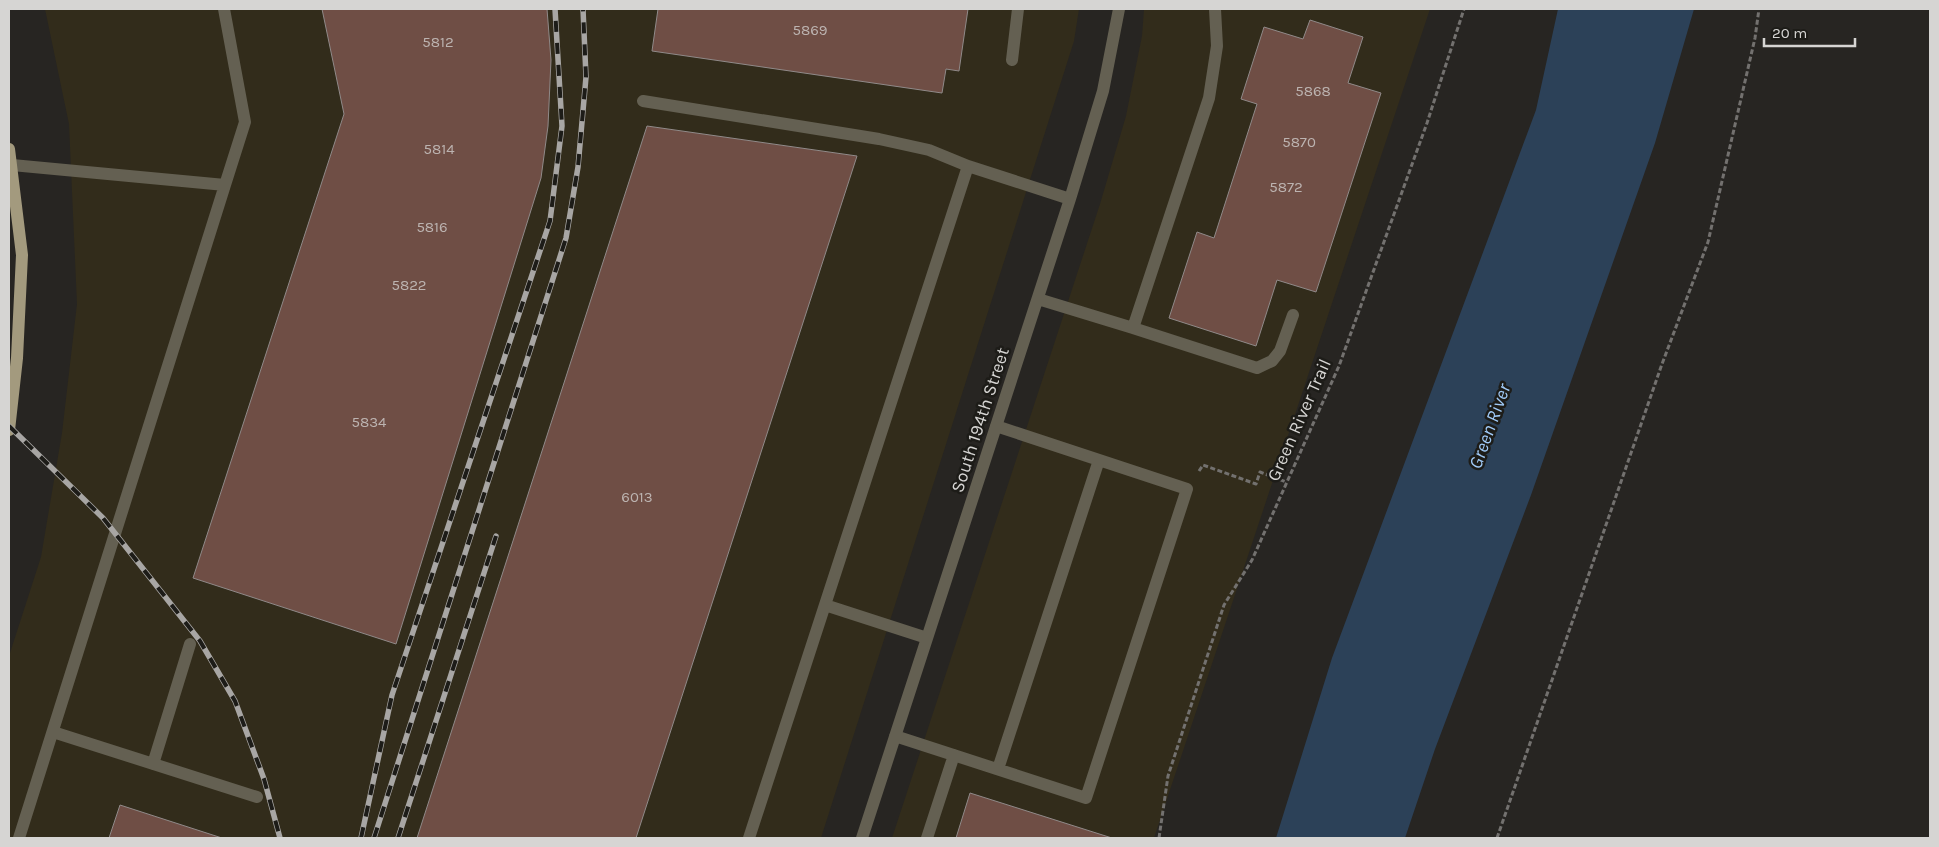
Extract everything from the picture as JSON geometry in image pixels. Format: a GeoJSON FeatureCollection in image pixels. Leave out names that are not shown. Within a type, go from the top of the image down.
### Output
{"type":"FeatureCollection","features":[{"type":"Feature","properties":{"kind":"main road"},"geometry":{"type":"LineString","coordinates":[[9,149],[22,255],[9,430]]}},
{"type":"Feature","properties":{"kind":"street"},"geometry":{"type":"LineString","coordinates":[[19,838],[245,122],[224,9]]}},
{"type":"Feature","properties":{"kind":"street"},"geometry":{"type":"LineString","coordinates":[[1012,60],[1018,9]]}},
{"type":"Feature","properties":{"kind":"street","name":"South 194th Street"},"geometry":{"type":"LineString","coordinates":[[862,838],[1070,199],[1103,91],[1119,9]]}},
{"type":"Feature","properties":{"kind":"street"},"geometry":{"type":"LineString","coordinates":[[1133,328],[1209,98],[1217,46],[1215,9]]}},
{"type":"Feature","properties":{"kind":"street"},"geometry":{"type":"LineString","coordinates":[[643,102],[879,139],[929,150],[968,166],[1070,199]]}},
{"type":"Feature","properties":{"kind":"street"},"geometry":{"type":"LineString","coordinates":[[12,165],[225,185]]}},
{"type":"Feature","properties":{"kind":"street"},"geometry":{"type":"LineString","coordinates":[[749,838],[968,166]]}},
{"type":"Feature","properties":{"kind":"street"},"geometry":{"type":"LineString","coordinates":[[1038,298],[1257,368],[1272,361],[1280,351],[1293,316]]}},
{"type":"Feature","properties":{"kind":"street"},"geometry":{"type":"LineString","coordinates":[[895,736],[1086,798],[1187,489],[996,426]]}},
{"type":"Feature","properties":{"kind":"street"},"geometry":{"type":"LineString","coordinates":[[998,769],[1099,460]]}},
{"type":"Feature","properties":{"kind":"street"},"geometry":{"type":"LineString","coordinates":[[825,605],[927,638]]}},
{"type":"Feature","properties":{"kind":"street"},"geometry":{"type":"LineString","coordinates":[[152,764],[190,644]]}},
{"type":"Feature","properties":{"kind":"street"},"geometry":{"type":"LineString","coordinates":[[52,732],[257,797]]}},
{"type":"Feature","properties":{"kind":"street"},"geometry":{"type":"LineString","coordinates":[[927,838],[954,755]]}},
{"type":"Feature","properties":{"kind":"path","name":"Green River Trail"},"geometry":{"type":"LineString","coordinates":[[1159,838],[1168,776],[1224,604],[1252,560],[1339,366],[1427,123],[1464,9]]}},
{"type":"Feature","properties":{"kind":"path"},"geometry":{"type":"LineString","coordinates":[[1497,838],[1662,364],[1708,242],[1755,38],[1759,9]]}},
{"type":"Feature","properties":{"kind":"path"},"geometry":{"type":"LineString","coordinates":[[1187,489],[1203,465],[1256,484],[1260,472],[1286,482]]}},
{"type":"Feature","properties":{"kind":"shaded area"},"geometry":{"type":"Polygon","coordinates":[[[45,9],[1079,9],[1074,41],[821,838],[9,838],[9,656],[41,557],[62,433],[77,304],[69,124],[45,9]]]}},
{"type":"Feature","properties":{"kind":"shaded area"},"geometry":{"type":"Polygon","coordinates":[[[1144,9],[1430,9],[1154,838],[892,838],[1100,204],[1126,116],[1142,36],[1144,9]]]}},
{"type":"Feature","properties":{"kind":"water","name":"Green River"},"geometry":{"type":"Polygon","coordinates":[[[1558,9],[1694,9],[1655,143],[1531,495],[1435,749],[1405,838],[1276,838],[1332,658],[1536,110],[1558,9]]]}},
{"type":"Feature","properties":{"kind":"building"},"geometry":{"type":"Polygon","coordinates":[[[322,9],[547,9],[551,60],[548,126],[541,178],[396,644],[193,578],[344,114],[322,9]]]}},
{"type":"Feature","properties":{"kind":"building"},"geometry":{"type":"Polygon","coordinates":[[[658,9],[968,9],[959,71],[946,69],[942,93],[652,51],[658,9]]]}},
{"type":"Feature","properties":{"kind":"building"},"geometry":{"type":"Polygon","coordinates":[[[1310,20],[1363,37],[1348,83],[1381,93],[1316,292],[1277,280],[1256,346],[1169,318],[1197,232],[1214,238],[1257,104],[1241,99],[1264,27],[1303,39],[1310,20]]]}},
{"type":"Feature","properties":{"kind":"building"},"geometry":{"type":"Polygon","coordinates":[[[647,126],[857,156],[636,838],[417,838],[647,126]]]}},
{"type":"Feature","properties":{"kind":"building"},"geometry":{"type":"Polygon","coordinates":[[[970,793],[1112,838],[956,838],[970,793]]]}},
{"type":"Feature","properties":{"kind":"building"},"geometry":{"type":"Polygon","coordinates":[[[120,805],[222,838],[109,838],[120,805]]]}},
{"type":"Feature","properties":{"kind":"railway"},"geometry":{"type":"LineString","coordinates":[[361,838],[392,695],[550,221],[562,126],[555,9]]}},
{"type":"Feature","properties":{"kind":"railway"},"geometry":{"type":"LineString","coordinates":[[374,838],[566,238],[578,167],[586,77],[583,9]]}},
{"type":"Feature","properties":{"kind":"railway"},"geometry":{"type":"LineString","coordinates":[[9,426],[103,518],[200,641],[235,701],[264,779],[280,838]]}},
{"type":"Feature","properties":{"kind":"railway"},"geometry":{"type":"LineString","coordinates":[[398,838],[496,536]]}}]}
